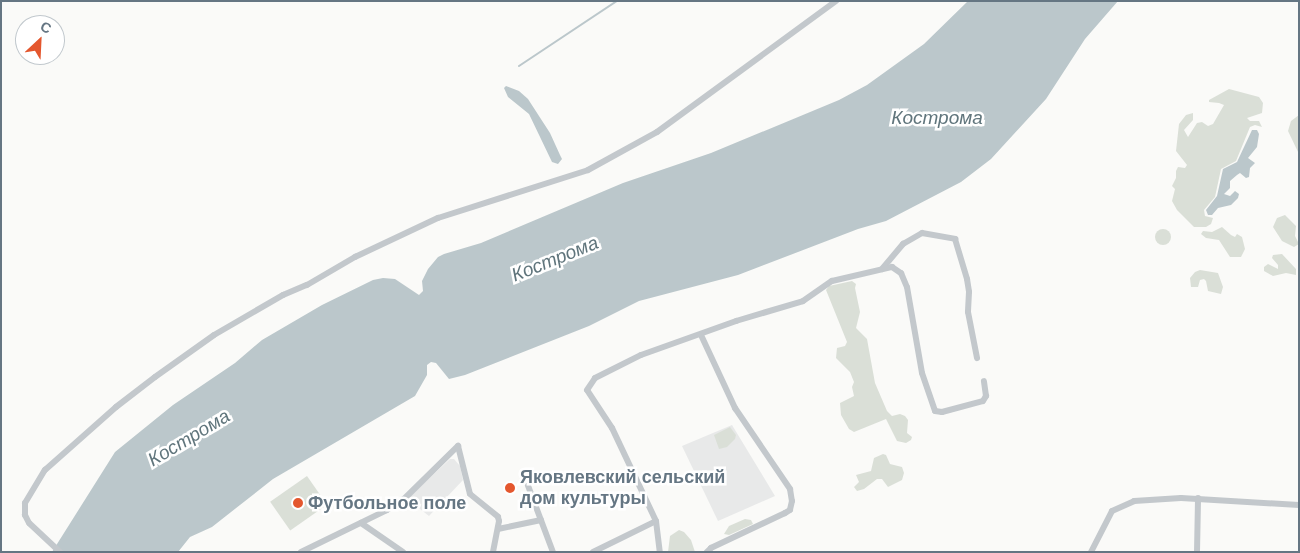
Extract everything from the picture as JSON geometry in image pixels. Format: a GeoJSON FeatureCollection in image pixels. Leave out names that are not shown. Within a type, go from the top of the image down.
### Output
{"type":"FeatureCollection","features":[{"type":"Feature","properties":{"kind":"street"},"geometry":{"type":"LineString","coordinates":[[60,552],[29,523],[25,515],[25,503],[45,470],[116,406],[207,340],[283,295],[307,285],[355,257],[438,218],[588,170],[657,132],[836,1]]}},
{"type":"Feature","properties":{"kind":"street"},"geometry":{"type":"LineString","coordinates":[[882,270],[903,244],[922,233],[955,239],[967,279],[969,292],[968,312],[977,358]]}},
{"type":"Feature","properties":{"kind":"street"},"geometry":{"type":"LineString","coordinates":[[660,552],[656,521],[609,423],[593,402],[588,390],[588,386],[600,375],[641,355],[736,321],[803,301],[832,281],[896,268],[907,286],[922,374],[935,411],[942,412],[983,401],[986,396],[984,381]]}},
{"type":"Feature","properties":{"kind":"street"},"geometry":{"type":"LineString","coordinates":[[701,335],[735,408],[790,489],[792,501],[790,510],[711,548],[707,552]]}},
{"type":"Feature","properties":{"kind":"street"},"geometry":{"type":"LineString","coordinates":[[301,552],[404,499],[458,446],[470,494],[495,512],[499,521],[493,552]]}},
{"type":"Feature","properties":{"kind":"street"},"geometry":{"type":"LineString","coordinates":[[524,475],[553,552]]}},
{"type":"Feature","properties":{"kind":"street"},"geometry":{"type":"LineString","coordinates":[[1198,498],[1198,552]]}},
{"type":"Feature","properties":{"kind":"street"},"geometry":{"type":"LineString","coordinates":[[1091,552],[1104,525],[1116,508],[1134,501],[1198,498],[1299,505]]}},
{"type":"Feature","properties":{"kind":"street"},"geometry":{"type":"LineString","coordinates":[[498,529],[541,520]]}},
{"type":"Feature","properties":{"kind":"street"},"geometry":{"type":"LineString","coordinates":[[593,552],[656,521]]}},
{"type":"Feature","properties":{"kind":"street"},"geometry":{"type":"LineString","coordinates":[[360,523],[399,551]]}},
{"type":"Feature","properties":{"kind":"shaded area"},"geometry":{"type":"Polygon","coordinates":[[[1229,89],[1259,97],[1263,103],[1262,113],[1247,118],[1250,121],[1259,121],[1262,127],[1255,125],[1250,127],[1236,161],[1221,169],[1215,197],[1204,210],[1205,216],[1213,218],[1211,224],[1206,227],[1194,227],[1177,210],[1172,201],[1175,189],[1172,186],[1176,178],[1176,171],[1178,167],[1185,168],[1187,165],[1176,151],[1179,124],[1186,115],[1193,113],[1193,120],[1184,130],[1188,137],[1197,123],[1202,122],[1208,126],[1213,124],[1224,105],[1209,102],[1209,100],[1229,89]]]}},
{"type":"Feature","properties":{"kind":"shaded area"},"geometry":{"type":"Polygon","coordinates":[[[1299,115],[1299,154],[1288,131],[1291,121],[1299,115]]]}},
{"type":"Feature","properties":{"kind":"shaded area"},"geometry":{"type":"Polygon","coordinates":[[[1285,215],[1296,226],[1295,236],[1299,244],[1294,247],[1282,241],[1273,227],[1277,218],[1285,215]]]}},
{"type":"Feature","properties":{"kind":"shaded area"},"geometry":{"type":"Polygon","coordinates":[[[1222,227],[1235,237],[1237,234],[1242,237],[1245,249],[1241,257],[1230,257],[1219,240],[1206,238],[1201,234],[1203,231],[1212,232],[1222,227]]]}},
{"type":"Feature","properties":{"kind":"shaded area"},"geometry":{"type":"Polygon","coordinates":[[[1163,229],[1169,231],[1171,237],[1169,243],[1163,245],[1157,243],[1155,237],[1157,231],[1163,229]]]}},
{"type":"Feature","properties":{"kind":"shaded area"},"geometry":{"type":"Polygon","coordinates":[[[1282,254],[1296,269],[1296,275],[1286,273],[1273,276],[1264,271],[1264,267],[1268,264],[1278,269],[1278,265],[1272,258],[1273,255],[1282,254]]]}},
{"type":"Feature","properties":{"kind":"shaded area"},"geometry":{"type":"Polygon","coordinates":[[[1200,270],[1218,273],[1223,287],[1221,294],[1208,291],[1204,279],[1200,280],[1198,287],[1191,287],[1190,278],[1195,272],[1200,270]]]}},
{"type":"Feature","properties":{"kind":"shaded area"},"geometry":{"type":"Polygon","coordinates":[[[852,281],[856,284],[855,288],[860,312],[856,328],[867,339],[875,383],[887,411],[892,416],[900,414],[908,420],[907,433],[912,437],[906,443],[897,441],[886,419],[854,432],[849,429],[841,415],[840,403],[854,396],[852,387],[854,382],[850,372],[836,358],[837,348],[845,346],[847,342],[826,290],[829,286],[852,281]]]}},
{"type":"Feature","properties":{"kind":"shaded area"},"geometry":{"type":"Polygon","coordinates":[[[732,425],[775,496],[718,521],[682,446],[732,425]]]}},
{"type":"Feature","properties":{"kind":"shaded area"},"geometry":{"type":"Polygon","coordinates":[[[730,427],[736,435],[735,439],[727,447],[719,449],[714,435],[730,427]]]}},
{"type":"Feature","properties":{"kind":"shaded area"},"geometry":{"type":"Polygon","coordinates":[[[883,454],[886,455],[890,464],[902,467],[904,473],[902,480],[888,487],[882,479],[877,479],[864,489],[857,491],[854,487],[859,482],[856,475],[871,471],[874,458],[883,454]]]}},
{"type":"Feature","properties":{"kind":"shaded area"},"geometry":{"type":"Polygon","coordinates":[[[450,459],[454,459],[460,466],[463,480],[429,516],[407,499],[450,459]]]}},
{"type":"Feature","properties":{"kind":"shaded area","name":"Футбольное поле"},"geometry":{"type":"Polygon","coordinates":[[[307,476],[327,505],[290,530],[270,502],[307,476]]]}},
{"type":"Feature","properties":{"kind":"shaded area"},"geometry":{"type":"Polygon","coordinates":[[[745,519],[751,520],[753,524],[729,535],[724,534],[729,526],[745,519]]]}},
{"type":"Feature","properties":{"kind":"shaded area"},"geometry":{"type":"Polygon","coordinates":[[[679,530],[684,532],[691,540],[695,552],[668,552],[670,536],[679,530]]]}},
{"type":"Feature","properties":{"kind":"water","name":"Кострома"},"geometry":{"type":"Polygon","coordinates":[[[968,1],[1118,1],[1085,39],[1046,99],[991,159],[961,182],[886,221],[858,229],[738,275],[639,301],[589,326],[465,375],[449,379],[436,363],[431,362],[427,365],[427,375],[415,396],[273,479],[212,527],[190,537],[178,552],[52,552],[115,452],[173,405],[235,363],[262,340],[322,305],[373,280],[383,278],[395,279],[419,295],[423,291],[422,281],[428,269],[438,257],[444,254],[481,243],[623,183],[711,153],[839,100],[867,85],[924,44],[968,1]]]}},
{"type":"Feature","properties":{"kind":"water"},"geometry":{"type":"Polygon","coordinates":[[[506,86],[519,91],[528,99],[550,133],[562,159],[558,164],[552,162],[529,114],[508,97],[504,88],[506,86]]]}},
{"type":"Feature","properties":{"kind":"water"},"geometry":{"type":"Polygon","coordinates":[[[1252,130],[1257,130],[1259,134],[1257,147],[1248,158],[1255,163],[1250,168],[1249,177],[1246,178],[1240,173],[1230,181],[1230,188],[1224,194],[1230,196],[1235,191],[1239,194],[1238,198],[1231,205],[1218,208],[1212,215],[1208,215],[1206,210],[1217,196],[1223,169],[1237,162],[1252,130]]]}},
{"type":"Feature","properties":{"kind":"waterway"},"geometry":{"type":"LineString","coordinates":[[519,66],[617,1]]}},
{"type":"Feature","properties":{"kind":"place","name":"Яковлевский сельский дом культуры"},"geometry":{"type":"Point","coordinates":[510,488]}},
{"type":"Feature","properties":{"kind":"place","name":"Футбольное поле"},"geometry":{"type":"Point","coordinates":[298,503]}}]}
